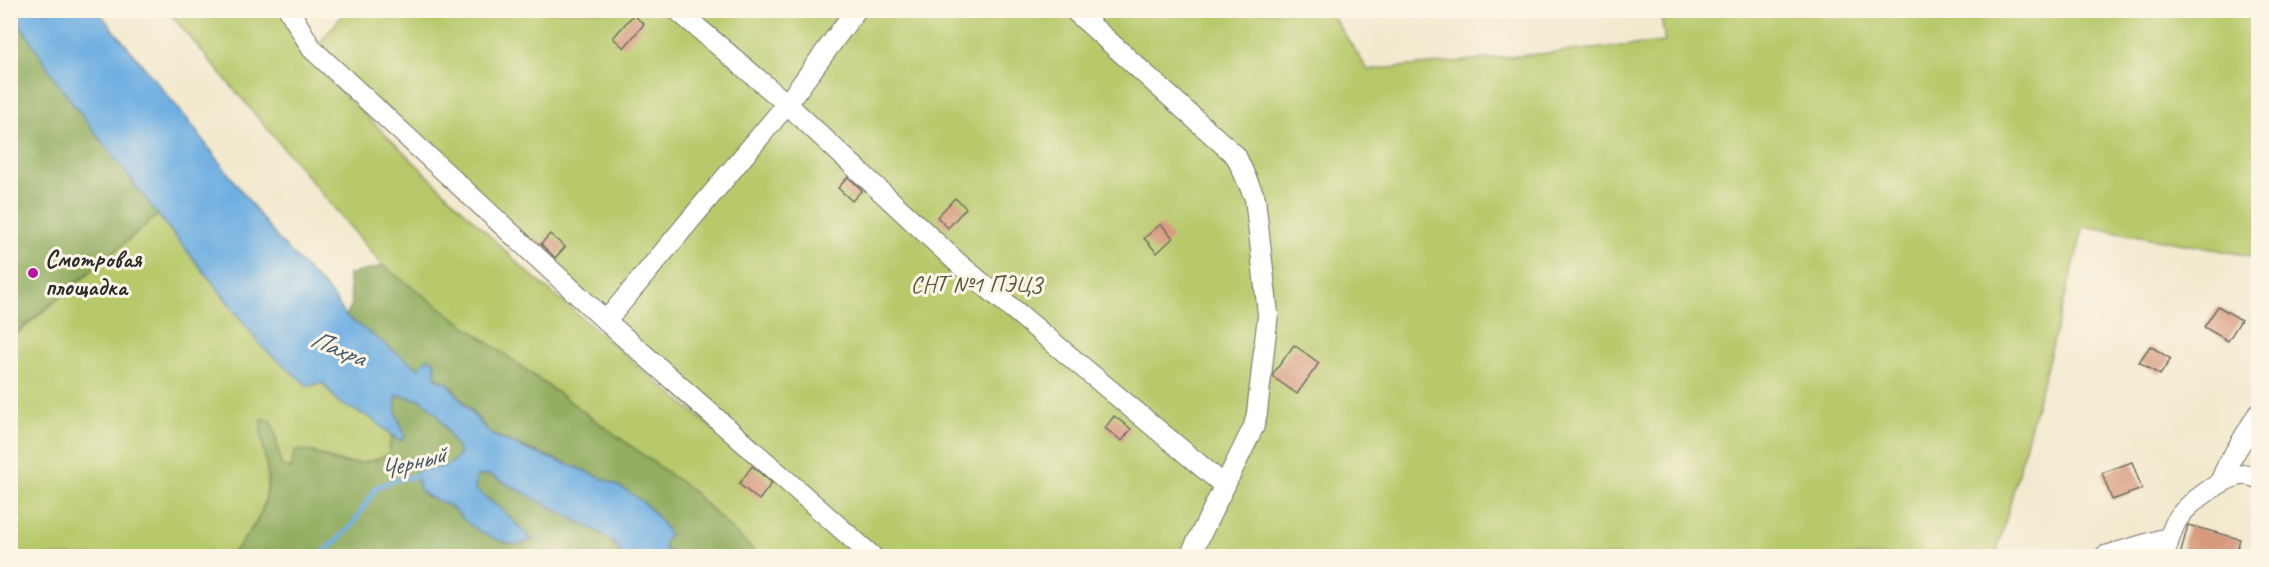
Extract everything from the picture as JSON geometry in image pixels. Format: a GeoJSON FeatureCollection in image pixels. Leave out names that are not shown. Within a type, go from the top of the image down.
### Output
{"type":"FeatureCollection","features":[{"type":"Feature","properties":{"kind":"street"},"geometry":{"type":"LineString","coordinates":[[289,10],[312,49],[606,321],[872,556]]}},
{"type":"Feature","properties":{"kind":"street"},"geometry":{"type":"LineString","coordinates":[[677,10],[787,104],[959,264],[1225,486]]}},
{"type":"Feature","properties":{"kind":"street"},"geometry":{"type":"LineString","coordinates":[[606,321],[787,104],[856,10]]}},
{"type":"Feature","properties":{"kind":"street"},"geometry":{"type":"LineString","coordinates":[[1074,10],[1236,156],[1255,198],[1268,314],[1254,426],[1190,556]]}},
{"type":"Feature","properties":{"kind":"street"},"geometry":{"type":"LineString","coordinates":[[2219,484],[2228,464],[2259,414]]}},
{"type":"Feature","properties":{"kind":"street"},"geometry":{"type":"LineString","coordinates":[[2164,556],[2178,518],[2219,484],[2243,474],[2259,478]]}},
{"type":"Feature","properties":{"kind":"street"},"geometry":{"type":"LineString","coordinates":[[2105,556],[2170,537]]}},
{"type":"Feature","properties":{"kind":"street"},"geometry":{"type":"LineString","coordinates":[[2137,556],[2170,537]]}},
{"type":"Feature","properties":{"kind":"green space"},"geometry":{"type":"Polygon","coordinates":[[[12,10],[59,85],[158,215],[16,333],[11,323],[10,11],[12,10]]]}},
{"type":"Feature","properties":{"kind":"green space","name":"СНТ №1 ПЭЦЗ"},"geometry":{"type":"Polygon","coordinates":[[[168,11],[283,11],[324,75],[523,268],[729,443],[317,46],[346,11],[1329,11],[1368,70],[1665,42],[1660,11],[2258,11],[2258,257],[2084,226],[1996,556],[759,556],[690,489],[383,266],[168,11]]]}},
{"type":"Feature","properties":{"kind":"green space"},"geometry":{"type":"Polygon","coordinates":[[[158,215],[261,346],[323,383],[338,400],[381,426],[392,436],[388,454],[370,462],[351,463],[314,452],[291,469],[281,466],[271,421],[262,419],[268,483],[266,495],[259,517],[230,556],[11,556],[11,339],[158,215]]]}},
{"type":"Feature","properties":{"kind":"green space"},"geometry":{"type":"Polygon","coordinates":[[[383,266],[690,489],[759,556],[675,556],[664,548],[666,529],[642,501],[593,474],[491,434],[448,383],[398,355],[346,316],[352,304],[348,275],[383,266]]]}},
{"type":"Feature","properties":{"kind":"green space"},"geometry":{"type":"Polygon","coordinates":[[[397,395],[422,400],[438,415],[460,453],[448,465],[429,468],[426,497],[453,508],[474,527],[531,540],[506,513],[475,489],[477,476],[490,475],[606,536],[622,556],[230,556],[253,527],[267,495],[262,419],[271,421],[281,465],[291,469],[295,451],[300,450],[314,452],[338,462],[368,461],[388,454],[392,436],[398,440],[404,433],[395,409],[397,395]]]}},
{"type":"Feature","properties":{"kind":"water","name":"Пахра"},"geometry":{"type":"Polygon","coordinates":[[[12,11],[98,11],[187,119],[277,238],[332,295],[346,316],[419,369],[429,358],[435,362],[435,376],[440,381],[448,383],[476,419],[493,435],[591,473],[637,498],[655,514],[669,535],[664,548],[675,556],[622,556],[606,536],[490,475],[477,476],[475,489],[506,513],[532,540],[518,544],[496,539],[469,524],[451,507],[422,493],[416,471],[446,466],[460,453],[438,415],[422,400],[397,395],[395,409],[405,436],[401,441],[398,440],[371,418],[339,403],[323,383],[308,386],[261,346],[59,85],[12,11]]]}},
{"type":"Feature","properties":{"kind":"building"},"geometry":{"type":"Polygon","coordinates":[[[633,15],[644,24],[624,48],[613,38],[633,15]]]}},
{"type":"Feature","properties":{"kind":"building"},"geometry":{"type":"Polygon","coordinates":[[[848,177],[862,190],[852,201],[838,188],[848,177]]]}},
{"type":"Feature","properties":{"kind":"building"},"geometry":{"type":"Polygon","coordinates":[[[955,198],[966,208],[948,228],[937,217],[955,198]]]}},
{"type":"Feature","properties":{"kind":"building"},"geometry":{"type":"Polygon","coordinates":[[[1161,224],[1173,238],[1157,253],[1144,238],[1161,224]]]}},
{"type":"Feature","properties":{"kind":"building"},"geometry":{"type":"Polygon","coordinates":[[[550,234],[565,247],[555,258],[541,244],[550,234]]]}},
{"type":"Feature","properties":{"kind":"building"},"geometry":{"type":"Polygon","coordinates":[[[2218,306],[2241,320],[2228,341],[2204,327],[2218,306]]]}},
{"type":"Feature","properties":{"kind":"building"},"geometry":{"type":"Polygon","coordinates":[[[1294,345],[1319,363],[1297,394],[1273,377],[1294,345]]]}},
{"type":"Feature","properties":{"kind":"building"},"geometry":{"type":"Polygon","coordinates":[[[2150,346],[2171,359],[2160,375],[2139,362],[2150,346]]]}},
{"type":"Feature","properties":{"kind":"building"},"geometry":{"type":"Polygon","coordinates":[[[1114,416],[1131,429],[1122,441],[1105,428],[1114,416]]]}},
{"type":"Feature","properties":{"kind":"building"},"geometry":{"type":"Polygon","coordinates":[[[2132,462],[2142,489],[2112,500],[2102,473],[2132,462]]]}},
{"type":"Feature","properties":{"kind":"building"},"geometry":{"type":"Polygon","coordinates":[[[752,466],[772,483],[759,500],[739,484],[752,466]]]}},
{"type":"Feature","properties":{"kind":"building"},"geometry":{"type":"Polygon","coordinates":[[[2188,525],[2240,539],[2235,556],[2180,556],[2188,525]]]}},
{"type":"Feature","properties":{"kind":"waterway","name":"Черный"},"geometry":{"type":"LineString","coordinates":[[320,556],[351,527],[377,487],[395,480],[421,475]]}},
{"type":"Feature","properties":{"kind":"place","name":"Смотровая площадка"},"geometry":{"type":"Point","coordinates":[33,273]}}]}
